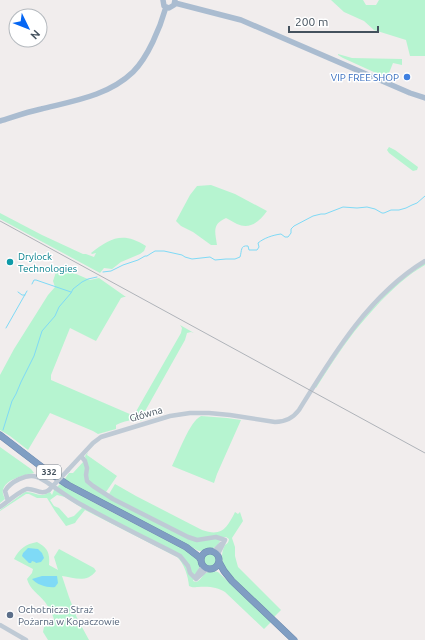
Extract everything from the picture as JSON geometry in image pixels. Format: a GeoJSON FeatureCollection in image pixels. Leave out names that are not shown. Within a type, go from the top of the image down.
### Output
{"type":"FeatureCollection","features":[{"type":"Feature","properties":{"kind":"highway","name":"332"},"geometry":{"type":"LineString","coordinates":[[0,434],[68,485],[186,547],[206,566],[222,573],[232,581],[294,640]]}},
{"type":"Feature","properties":{"kind":"highway","name":"332"},"geometry":{"type":"LineString","coordinates":[[186,547],[202,552],[211,550],[216,553],[219,557],[221,566],[232,581]]}},
{"type":"Feature","properties":{"kind":"highway"},"geometry":{"type":"LineString","coordinates":[[206,551],[202,555],[206,566],[217,566],[219,562]]}},
{"type":"Feature","properties":{"kind":"main road"},"geometry":{"type":"LineString","coordinates":[[163,0],[163,4],[166,7]]}},
{"type":"Feature","properties":{"kind":"main road"},"geometry":{"type":"LineString","coordinates":[[166,7],[172,7],[175,2],[241,20],[425,98]]}},
{"type":"Feature","properties":{"kind":"main road"},"geometry":{"type":"LineString","coordinates":[[0,121],[40,109],[90,97],[111,88],[120,82],[133,72],[145,57],[156,34],[166,7]]}},
{"type":"Feature","properties":{"kind":"street","name":"Główna"},"geometry":{"type":"LineString","coordinates":[[0,507],[27,489],[41,492],[49,490],[96,440],[104,436],[170,416],[190,413],[209,413],[275,422],[285,421],[295,415],[344,340],[368,311],[395,282],[425,261]]}},
{"type":"Feature","properties":{"kind":"street"},"geometry":{"type":"LineString","coordinates":[[81,456],[85,461],[87,468],[87,481],[93,486],[113,499],[188,537],[197,540],[216,537],[225,540],[216,553]]}},
{"type":"Feature","properties":{"kind":"street"},"geometry":{"type":"LineString","coordinates":[[8,501],[5,491],[11,484],[31,476],[37,477],[80,504],[180,556],[188,566],[190,573],[196,579],[206,566]]}},
{"type":"Feature","properties":{"kind":"street"},"geometry":{"type":"LineString","coordinates":[[0,625],[26,640]]}},
{"type":"Feature","properties":{"kind":"green space"},"geometry":{"type":"Polygon","coordinates":[[[331,0],[363,0],[366,5],[376,5],[379,0],[425,0],[425,56],[410,56],[406,40],[374,30],[364,21],[344,12],[331,0]]]}},
{"type":"Feature","properties":{"kind":"green space"},"geometry":{"type":"Polygon","coordinates":[[[338,54],[352,58],[402,59],[402,65],[393,63],[387,78],[343,58],[338,54]]]}},
{"type":"Feature","properties":{"kind":"green space"},"geometry":{"type":"Polygon","coordinates":[[[389,147],[418,167],[417,170],[413,171],[389,153],[387,150],[389,147]]]}},
{"type":"Feature","properties":{"kind":"green space"},"geometry":{"type":"Polygon","coordinates":[[[211,185],[235,194],[267,211],[254,224],[246,226],[237,224],[226,218],[222,220],[216,226],[217,245],[211,245],[193,232],[181,226],[176,221],[190,195],[197,186],[211,185]]]}},
{"type":"Feature","properties":{"kind":"green space"},"geometry":{"type":"Polygon","coordinates":[[[0,213],[42,235],[83,254],[94,257],[96,253],[91,253],[104,243],[117,238],[138,241],[146,246],[144,251],[140,254],[121,262],[112,269],[104,268],[100,273],[0,219],[0,213]]]}},
{"type":"Feature","properties":{"kind":"green space"},"geometry":{"type":"Polygon","coordinates":[[[425,263],[425,265],[407,277],[380,302],[354,332],[316,388],[315,387],[353,331],[372,309],[397,283],[425,263]]]}},
{"type":"Feature","properties":{"kind":"green space"},"geometry":{"type":"Polygon","coordinates":[[[58,266],[90,280],[99,278],[126,297],[121,298],[96,341],[70,328],[51,375],[51,380],[134,415],[181,333],[182,328],[180,325],[194,333],[187,333],[185,340],[144,413],[142,417],[143,420],[125,421],[116,425],[116,429],[98,434],[50,413],[28,450],[0,430],[0,375],[14,349],[48,295],[55,287],[53,281],[58,266]]]}},
{"type":"Feature","properties":{"kind":"green space"},"geometry":{"type":"Polygon","coordinates":[[[201,416],[241,420],[214,483],[172,466],[188,431],[201,416]]]}},
{"type":"Feature","properties":{"kind":"green space"},"geometry":{"type":"Polygon","coordinates":[[[0,447],[31,469],[34,473],[16,478],[7,483],[3,491],[5,499],[0,503],[0,447]]]}},
{"type":"Feature","properties":{"kind":"green space"},"geometry":{"type":"Polygon","coordinates":[[[88,452],[87,455],[117,476],[106,492],[109,494],[115,484],[202,530],[209,532],[219,532],[223,530],[235,512],[238,514],[240,512],[243,521],[232,538],[238,567],[281,610],[274,617],[226,572],[222,555],[223,549],[229,540],[226,537],[223,537],[215,547],[199,551],[64,480],[69,473],[73,473],[83,462],[86,461],[85,456],[88,452]]]}},
{"type":"Feature","properties":{"kind":"green space"},"geometry":{"type":"Polygon","coordinates":[[[60,484],[191,553],[198,558],[200,566],[193,581],[199,581],[204,574],[208,572],[218,572],[271,622],[264,629],[225,592],[219,589],[189,586],[185,570],[177,557],[85,510],[75,523],[66,526],[47,498],[37,498],[26,494],[0,511],[25,492],[43,495],[50,492],[52,495],[54,490],[60,484]],[[57,495],[50,500],[54,506],[59,508],[68,518],[74,516],[82,508],[65,497],[57,495]]]}},
{"type":"Feature","properties":{"kind":"green space"},"geometry":{"type":"Polygon","coordinates":[[[37,542],[44,546],[48,551],[49,565],[58,570],[54,557],[59,549],[94,568],[96,571],[89,577],[80,579],[62,576],[77,618],[89,640],[48,640],[43,632],[44,627],[51,625],[54,619],[45,602],[28,583],[27,579],[32,573],[33,569],[14,559],[18,552],[23,548],[29,544],[37,542]]]}},
{"type":"Feature","properties":{"kind":"green space"},"geometry":{"type":"Polygon","coordinates":[[[210,553],[215,555],[217,560],[215,565],[210,567],[205,565],[203,560],[205,555],[210,553]]]}},
{"type":"Feature","properties":{"kind":"water"},"geometry":{"type":"Polygon","coordinates":[[[28,548],[38,549],[42,553],[44,558],[41,562],[36,563],[32,561],[29,563],[22,556],[28,548]]]}},
{"type":"Feature","properties":{"kind":"water"},"geometry":{"type":"Polygon","coordinates":[[[42,576],[57,576],[58,583],[55,587],[49,587],[43,586],[32,579],[42,576]]]}},
{"type":"Feature","properties":{"kind":"waterway"},"geometry":{"type":"LineString","coordinates":[[103,272],[111,271],[147,256],[155,251],[164,251],[192,259],[210,257],[215,260],[235,259],[240,257],[242,247],[248,246],[249,250],[257,250],[259,247],[258,243],[266,238],[281,234],[288,237],[294,226],[313,216],[325,214],[343,207],[367,207],[384,213],[391,210],[406,208],[417,203],[425,196]]}},
{"type":"Feature","properties":{"kind":"waterway"},"geometry":{"type":"LineString","coordinates":[[3,430],[12,401],[34,356],[42,331],[55,316],[59,307],[73,289],[82,282],[97,277]]}},
{"type":"Feature","properties":{"kind":"waterway"},"geometry":{"type":"LineString","coordinates":[[32,284],[34,280],[36,280],[71,292]]}},
{"type":"Feature","properties":{"kind":"waterway"},"geometry":{"type":"LineString","coordinates":[[6,328],[27,291]]}},
{"type":"Feature","properties":{"kind":"waterway"},"geometry":{"type":"LineString","coordinates":[[18,292],[25,295]]}},
{"type":"Feature","properties":{"kind":"railway"},"geometry":{"type":"LineString","coordinates":[[0,221],[425,453]]}},
{"type":"Feature","properties":{"kind":"place","name":"VIP FREE SHOP"},"geometry":{"type":"Point","coordinates":[407,77]}},
{"type":"Feature","properties":{"kind":"place","name":"Drylock Technologies"},"geometry":{"type":"Point","coordinates":[10,262]}},
{"type":"Feature","properties":{"kind":"place","name":"Ochotnicza Straż Pożarna w Kopaczowie"},"geometry":{"type":"Point","coordinates":[10,615]}}]}
